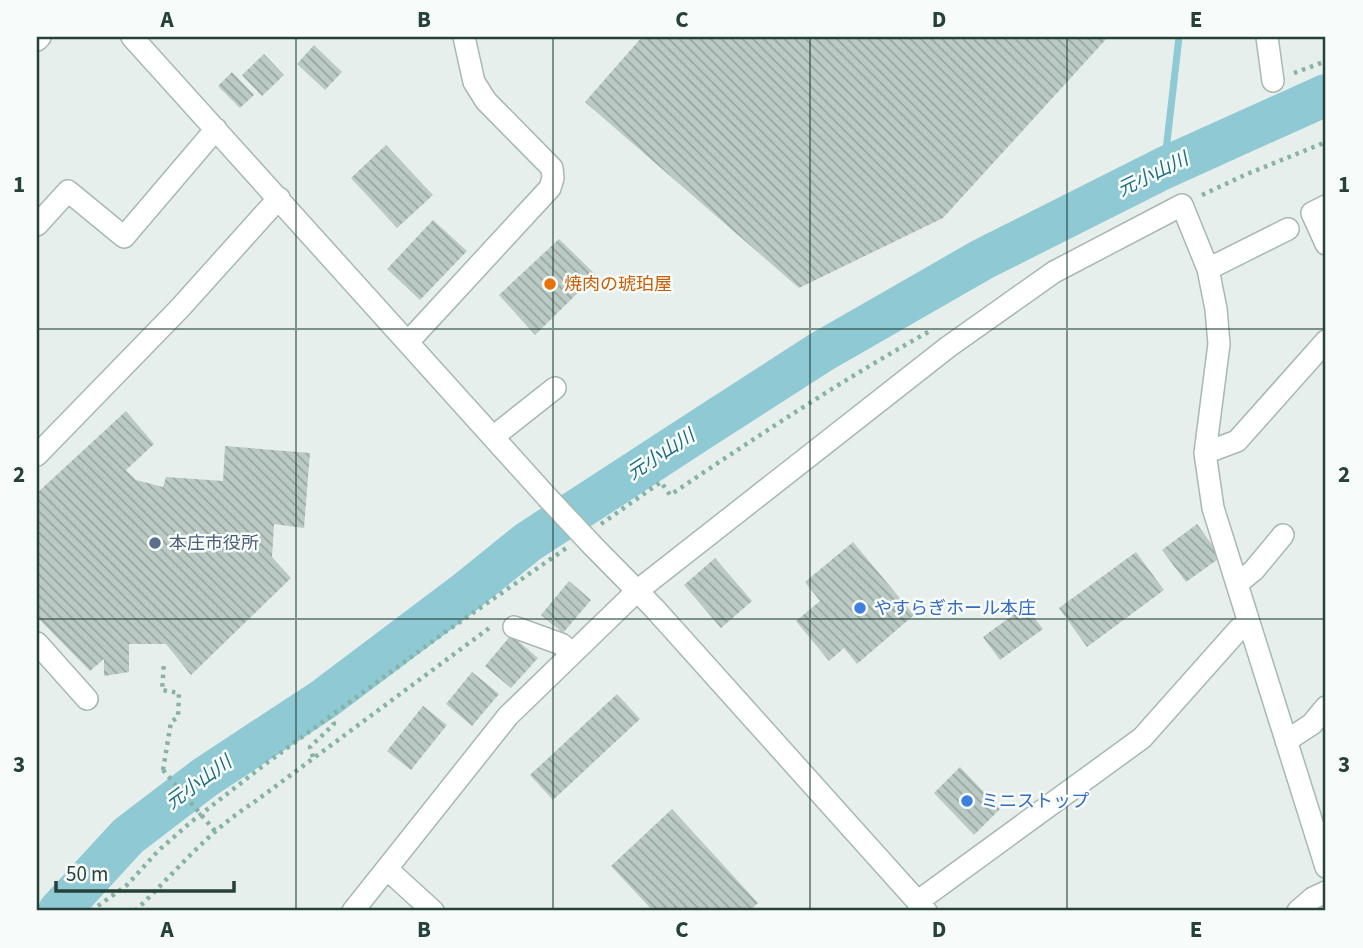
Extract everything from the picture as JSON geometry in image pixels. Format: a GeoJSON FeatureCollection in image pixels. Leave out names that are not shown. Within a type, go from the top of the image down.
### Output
{"type":"FeatureCollection","features":[{"type":"Feature","properties":{"kind":"street"},"geometry":{"type":"LineString","coordinates":[[132,37],[585,540],[637,590],[921,907],[1143,738],[1239,629],[1249,623]]}},
{"type":"Feature","properties":{"kind":"street"},"geometry":{"type":"LineString","coordinates":[[408,342],[550,188],[553,178],[552,168],[486,101],[474,82],[464,37]]}},
{"type":"Feature","properties":{"kind":"street"},"geometry":{"type":"LineString","coordinates":[[1267,37],[1273,81]]}},
{"type":"Feature","properties":{"kind":"street"},"geometry":{"type":"LineString","coordinates":[[37,225],[68,191],[124,237],[216,129]]}},
{"type":"Feature","properties":{"kind":"street"},"geometry":{"type":"LineString","coordinates":[[37,455],[180,308],[279,198]]}},
{"type":"Feature","properties":{"kind":"street"},"geometry":{"type":"LineString","coordinates":[[353,911],[508,716],[637,590],[948,347],[1043,280],[1182,205],[1208,269],[1216,309],[1219,344],[1205,453],[1213,508],[1326,867]]}},
{"type":"Feature","properties":{"kind":"street"},"geometry":{"type":"LineString","coordinates":[[1319,209],[1326,244]]}},
{"type":"Feature","properties":{"kind":"street"},"geometry":{"type":"LineString","coordinates":[[1208,269],[1288,229]]}},
{"type":"Feature","properties":{"kind":"street"},"geometry":{"type":"LineString","coordinates":[[1205,453],[1237,441],[1326,341]]}},
{"type":"Feature","properties":{"kind":"street"},"geometry":{"type":"LineString","coordinates":[[493,437],[555,388]]}},
{"type":"Feature","properties":{"kind":"street"},"geometry":{"type":"LineString","coordinates":[[1237,584],[1254,570],[1283,535]]}},
{"type":"Feature","properties":{"kind":"street"},"geometry":{"type":"LineString","coordinates":[[514,627],[561,645],[572,653]]}},
{"type":"Feature","properties":{"kind":"street"},"geometry":{"type":"LineString","coordinates":[[37,643],[87,699]]}},
{"type":"Feature","properties":{"kind":"street"},"geometry":{"type":"LineString","coordinates":[[1286,741],[1312,724],[1326,707]]}},
{"type":"Feature","properties":{"kind":"street"},"geometry":{"type":"LineString","coordinates":[[387,869],[433,911]]}},
{"type":"Feature","properties":{"kind":"street"},"geometry":{"type":"LineString","coordinates":[[1298,911],[1313,898],[1326,892]]}},
{"type":"Feature","properties":{"kind":"path"},"geometry":{"type":"LineString","coordinates":[[1273,81],[1326,61]]}},
{"type":"Feature","properties":{"kind":"path"},"geometry":{"type":"LineString","coordinates":[[1182,205],[1247,174],[1326,142]]}},
{"type":"Feature","properties":{"kind":"path"},"geometry":{"type":"LineString","coordinates":[[91,911],[127,885],[159,850],[191,822],[268,762],[441,635],[585,540],[661,482],[670,495],[879,359],[936,328]]}},
{"type":"Feature","properties":{"kind":"path"},"geometry":{"type":"LineString","coordinates":[[135,911],[215,831],[313,757],[494,625],[514,627]]}},
{"type":"Feature","properties":{"kind":"path"},"geometry":{"type":"LineString","coordinates":[[164,662],[162,690],[179,693],[178,717],[171,722],[163,769],[215,831]]}},
{"type":"Feature","properties":{"kind":"path"},"geometry":{"type":"LineString","coordinates":[[313,757],[310,747],[334,724],[331,718]]}},
{"type":"Feature","properties":{"kind":"building"},"geometry":{"type":"Polygon","coordinates":[[[642,37],[1108,37],[943,218],[799,288],[585,102],[642,37]]]}},
{"type":"Feature","properties":{"kind":"building"},"geometry":{"type":"Polygon","coordinates":[[[314,45],[342,72],[325,90],[297,64],[314,45]]]}},
{"type":"Feature","properties":{"kind":"building"},"geometry":{"type":"Polygon","coordinates":[[[264,54],[284,75],[262,96],[242,75],[264,54]]]}},
{"type":"Feature","properties":{"kind":"building"},"geometry":{"type":"Polygon","coordinates":[[[232,72],[254,95],[240,108],[218,86],[232,72]]]}},
{"type":"Feature","properties":{"kind":"building"},"geometry":{"type":"Polygon","coordinates":[[[386,145],[433,195],[397,228],[351,178],[386,145]]]}},
{"type":"Feature","properties":{"kind":"building"},"geometry":{"type":"Polygon","coordinates":[[[433,220],[467,251],[420,300],[387,269],[433,220]]]}},
{"type":"Feature","properties":{"kind":"building"},"geometry":{"type":"Polygon","coordinates":[[[559,239],[596,275],[535,335],[499,295],[559,239]]]}},
{"type":"Feature","properties":{"kind":"building","name":"本庄市役所"},"geometry":{"type":"Polygon","coordinates":[[[126,411],[154,444],[126,470],[136,480],[163,487],[166,477],[223,481],[225,446],[310,453],[304,528],[274,524],[272,557],[291,578],[191,675],[166,644],[129,644],[129,672],[104,676],[104,659],[90,671],[37,617],[37,493],[126,411]]]}},
{"type":"Feature","properties":{"kind":"building"},"geometry":{"type":"Polygon","coordinates":[[[1197,524],[1221,557],[1186,582],[1162,550],[1197,524]]]}},
{"type":"Feature","properties":{"kind":"building","name":"やすらぎホール本庄"},"geometry":{"type":"Polygon","coordinates":[[[853,542],[914,615],[857,664],[844,648],[829,661],[796,621],[820,601],[805,582],[853,542]]]}},
{"type":"Feature","properties":{"kind":"building"},"geometry":{"type":"Polygon","coordinates":[[[1136,552],[1164,590],[1087,647],[1059,608],[1136,552]]]}},
{"type":"Feature","properties":{"kind":"building"},"geometry":{"type":"Polygon","coordinates":[[[715,558],[752,601],[721,628],[684,585],[715,558]]]}},
{"type":"Feature","properties":{"kind":"building"},"geometry":{"type":"Polygon","coordinates":[[[569,581],[591,600],[563,633],[541,615],[569,581]]]}},
{"type":"Feature","properties":{"kind":"building"},"geometry":{"type":"Polygon","coordinates":[[[1025,606],[1043,629],[1000,660],[983,637],[1025,606]]]}},
{"type":"Feature","properties":{"kind":"building"},"geometry":{"type":"Polygon","coordinates":[[[511,635],[538,658],[511,688],[485,666],[511,635]]]}},
{"type":"Feature","properties":{"kind":"building"},"geometry":{"type":"Polygon","coordinates":[[[472,672],[499,694],[472,726],[446,704],[472,672]]]}},
{"type":"Feature","properties":{"kind":"building"},"geometry":{"type":"Polygon","coordinates":[[[617,694],[640,719],[553,800],[530,775],[617,694]]]}},
{"type":"Feature","properties":{"kind":"building"},"geometry":{"type":"Polygon","coordinates":[[[423,706],[447,725],[411,770],[387,751],[423,706]]]}},
{"type":"Feature","properties":{"kind":"building","name":"ミニストップ"},"geometry":{"type":"Polygon","coordinates":[[[960,767],[1000,809],[974,835],[934,793],[960,767]]]}},
{"type":"Feature","properties":{"kind":"building"},"geometry":{"type":"Polygon","coordinates":[[[672,809],[758,903],[749,911],[653,911],[611,866],[672,809]]]}},
{"type":"Feature","properties":{"kind":"waterway"},"geometry":{"type":"LineString","coordinates":[[1164,168],[1179,37]]}},
{"type":"Feature","properties":{"kind":"waterway","name":"元小山川"},"geometry":{"type":"LineString","coordinates":[[59,911],[128,836],[204,778],[324,699],[528,542],[821,352],[983,259],[1164,168],[1326,95]]}},
{"type":"Feature","properties":{"kind":"place","name":"焼肉の琥珀屋"},"geometry":{"type":"Point","coordinates":[550,284]}},
{"type":"Feature","properties":{"kind":"place","name":"本庄市役所"},"geometry":{"type":"Point","coordinates":[155,543]}},
{"type":"Feature","properties":{"kind":"place","name":"やすらぎホール本庄"},"geometry":{"type":"Point","coordinates":[860,608]}},
{"type":"Feature","properties":{"kind":"place","name":"ミニストップ"},"geometry":{"type":"Point","coordinates":[967,801]}}]}
